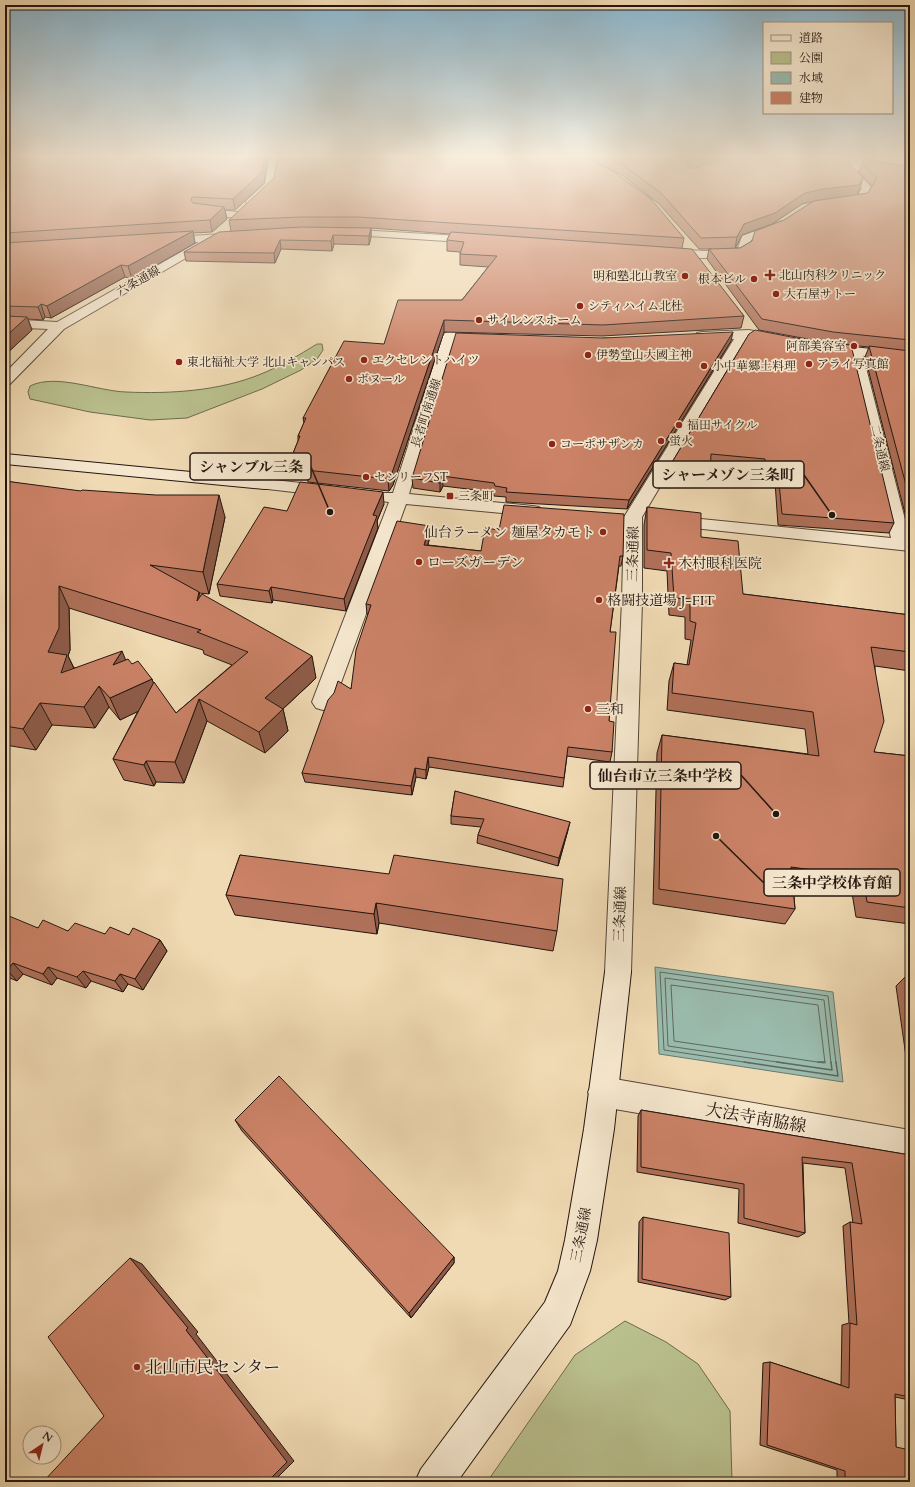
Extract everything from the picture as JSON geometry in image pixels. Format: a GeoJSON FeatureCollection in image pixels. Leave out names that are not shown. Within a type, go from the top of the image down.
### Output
{"type":"FeatureCollection","features":[{"type":"Feature","properties":{"kind":"street","name":"六条通線"},"geometry":{"type":"LineString","coordinates":[[5,381],[59,326],[215,238],[228,224]]}},
{"type":"Feature","properties":{"kind":"street"},"geometry":{"type":"LineString","coordinates":[[657,252],[696,255],[736,253],[743,250],[746,238],[782,224]]}},
{"type":"Feature","properties":{"kind":"street"},"geometry":{"type":"LineString","coordinates":[[330,232],[358,232],[487,241]]}},
{"type":"Feature","properties":{"kind":"street"},"geometry":{"type":"LineString","coordinates":[[152,240],[246,236]]}},
{"type":"Feature","properties":{"kind":"street"},"geometry":{"type":"LineString","coordinates":[[685,243],[705,267]]}},
{"type":"Feature","properties":{"kind":"street"},"geometry":{"type":"LineString","coordinates":[[5,323],[59,326]]}},
{"type":"Feature","properties":{"kind":"street","name":"三条通線"},"geometry":{"type":"LineString","coordinates":[[434,1482],[558,1313],[574,1271],[581,1240],[603,1092],[618,972],[631,617],[639,518],[740,340],[753,331],[684,337]]}},
{"type":"Feature","properties":{"kind":"street","name":"長者町南通線"},"geometry":{"type":"LineString","coordinates":[[323,702],[399,499],[450,336],[498,339]]}},
{"type":"Feature","properties":{"kind":"street"},"geometry":{"type":"LineString","coordinates":[[808,346],[910,357]]}},
{"type":"Feature","properties":{"kind":"street","name":"二条通線"},"geometry":{"type":"LineString","coordinates":[[855,352],[906,545]]}},
{"type":"Feature","properties":{"kind":"street"},"geometry":{"type":"LineString","coordinates":[[5,458],[344,493]]}},
{"type":"Feature","properties":{"kind":"street"},"geometry":{"type":"LineString","coordinates":[[368,495],[545,512]]}},
{"type":"Feature","properties":{"kind":"street"},"geometry":{"type":"LineString","coordinates":[[639,518],[906,545]]}},
{"type":"Feature","properties":{"kind":"street","name":"大法寺南脇線"},"geometry":{"type":"LineString","coordinates":[[603,1092],[910,1145]]}},
{"type":"Feature","properties":{"kind":"green space"},"geometry":{"type":"Polygon","coordinates":[[[317,344],[322,344],[323,350],[317,359],[301,370],[262,389],[187,418],[150,420],[90,412],[30,399],[28,392],[30,386],[40,382],[52,381],[126,392],[177,392],[212,388],[245,380],[261,374],[283,364],[317,344]]]}},
{"type":"Feature","properties":{"kind":"green space"},"geometry":{"type":"Polygon","coordinates":[[[625,1321],[666,1342],[698,1364],[730,1411],[732,1482],[487,1482],[575,1355],[625,1321]]]}},
{"type":"Feature","properties":{"kind":"water"},"geometry":{"type":"Polygon","coordinates":[[[655,967],[833,992],[843,1082],[659,1054],[655,967]]]}},
{"type":"Feature","properties":{"kind":"building"},"geometry":{"type":"Polygon","coordinates":[[[5,224],[141,224],[5,233],[5,224]]]}},
{"type":"Feature","properties":{"kind":"building"},"geometry":{"type":"Polygon","coordinates":[[[473,224],[672,224],[684,238],[473,224]]]}},
{"type":"Feature","properties":{"kind":"building"},"geometry":{"type":"Polygon","coordinates":[[[689,224],[744,224],[737,237],[701,238],[689,224]]]}},
{"type":"Feature","properties":{"kind":"building"},"geometry":{"type":"Polygon","coordinates":[[[772,224],[910,224],[910,340],[833,332],[762,319],[709,249],[740,248],[752,241],[755,231],[772,224]]]}},
{"type":"Feature","properties":{"kind":"building"},"geometry":{"type":"Polygon","coordinates":[[[301,227],[371,228],[369,236],[333,235],[331,241],[280,240],[274,253],[184,252],[219,232],[301,227]]]}},
{"type":"Feature","properties":{"kind":"building"},"geometry":{"type":"Polygon","coordinates":[[[193,231],[128,266],[121,265],[47,306],[41,304],[38,307],[5,306],[5,243],[193,231]]]}},
{"type":"Feature","properties":{"kind":"building"},"geometry":{"type":"Polygon","coordinates":[[[451,232],[692,249],[744,316],[603,325],[444,320],[392,473],[388,479],[306,470],[309,463],[290,461],[300,436],[298,436],[306,418],[303,418],[344,341],[384,344],[398,300],[462,300],[497,256],[460,254],[464,242],[447,240],[451,232]]]}},
{"type":"Feature","properties":{"kind":"building"},"geometry":{"type":"Polygon","coordinates":[[[5,316],[27,317],[5,337],[5,316]]]}},
{"type":"Feature","properties":{"kind":"building"},"geometry":{"type":"Polygon","coordinates":[[[755,330],[812,341],[851,345],[894,523],[782,514],[778,472],[766,471],[765,459],[711,454],[710,475],[668,469],[749,334],[755,330]]]}},
{"type":"Feature","properties":{"kind":"building"},"geometry":{"type":"Polygon","coordinates":[[[733,332],[629,500],[506,492],[507,488],[495,486],[494,483],[442,476],[440,483],[412,478],[456,333],[603,338],[733,332]]]}},
{"type":"Feature","properties":{"kind":"building"},"geometry":{"type":"Polygon","coordinates":[[[869,346],[910,351],[910,500],[869,346]]]}},
{"type":"Feature","properties":{"kind":"building"},"geometry":{"type":"Polygon","coordinates":[[[5,481],[81,491],[156,495],[219,495],[203,572],[150,565],[199,592],[197,601],[202,594],[312,656],[265,698],[283,709],[259,732],[199,699],[175,762],[146,761],[144,765],[113,759],[154,682],[176,713],[248,652],[197,632],[201,630],[59,586],[59,628],[48,652],[67,655],[61,673],[122,651],[113,665],[128,659],[132,664],[138,661],[152,679],[110,698],[99,686],[84,707],[40,703],[23,729],[5,726],[5,481]]]}},
{"type":"Feature","properties":{"kind":"building"},"geometry":{"type":"Polygon","coordinates":[[[300,482],[383,492],[373,515],[377,516],[344,599],[271,587],[269,591],[217,584],[264,507],[287,511],[300,482]]]}},
{"type":"Feature","properties":{"kind":"building"},"geometry":{"type":"Polygon","coordinates":[[[504,505],[624,514],[623,556],[620,556],[610,632],[616,632],[609,721],[614,722],[612,752],[568,747],[564,778],[428,757],[426,770],[415,768],[411,786],[302,773],[328,700],[334,693],[338,681],[351,689],[356,650],[371,605],[366,604],[397,521],[430,526],[424,545],[481,551],[485,528],[499,530],[504,505]]]}},
{"type":"Feature","properties":{"kind":"building"},"geometry":{"type":"Polygon","coordinates":[[[647,507],[701,513],[701,537],[738,541],[743,594],[910,615],[910,652],[871,647],[884,721],[874,752],[910,756],[910,908],[867,902],[863,877],[791,867],[795,909],[659,889],[662,735],[819,756],[813,712],[672,693],[674,663],[689,665],[696,623],[690,621],[690,599],[674,598],[671,553],[647,550],[647,507]]]}},
{"type":"Feature","properties":{"kind":"building"},"geometry":{"type":"Polygon","coordinates":[[[455,791],[570,822],[559,858],[478,835],[484,819],[451,816],[455,791]]]}},
{"type":"Feature","properties":{"kind":"building"},"geometry":{"type":"Polygon","coordinates":[[[240,855],[389,874],[394,855],[563,879],[557,931],[376,903],[374,914],[226,895],[240,855]]]}},
{"type":"Feature","properties":{"kind":"building"},"geometry":{"type":"Polygon","coordinates":[[[9,916],[38,928],[43,920],[68,931],[75,923],[105,934],[110,927],[129,935],[133,928],[160,940],[135,979],[120,974],[115,981],[83,971],[77,977],[48,967],[43,974],[13,963],[7,970],[5,969],[5,922],[9,916]]]}},
{"type":"Feature","properties":{"kind":"building"},"geometry":{"type":"Polygon","coordinates":[[[906,976],[910,976],[910,1000],[906,976]]]}},
{"type":"Feature","properties":{"kind":"building"},"geometry":{"type":"Polygon","coordinates":[[[279,1076],[454,1257],[409,1313],[235,1120],[279,1076]]]}},
{"type":"Feature","properties":{"kind":"building"},"geometry":{"type":"Polygon","coordinates":[[[641,1110],[910,1155],[910,1397],[895,1394],[896,1447],[910,1450],[910,1482],[845,1482],[845,1471],[767,1445],[770,1362],[849,1388],[850,1323],[857,1325],[850,1222],[862,1224],[852,1163],[802,1157],[805,1233],[744,1218],[744,1184],[641,1167],[641,1110]]]}},
{"type":"Feature","properties":{"kind":"building"},"geometry":{"type":"Polygon","coordinates":[[[643,1217],[729,1233],[731,1297],[642,1279],[643,1217]]]}},
{"type":"Feature","properties":{"kind":"building","name":"北山市民センター"},"geometry":{"type":"Polygon","coordinates":[[[130,1258],[188,1328],[186,1330],[287,1462],[268,1481],[269,1482],[43,1482],[59,1465],[62,1465],[62,1461],[104,1416],[48,1337],[130,1258]]]}},
{"type":"Feature","properties":{"kind":"place","name":"北山内科クリニック"},"geometry":{"type":"Point","coordinates":[770,275]}},
{"type":"Feature","properties":{"kind":"place","name":"明和塾北山教室"},"geometry":{"type":"Point","coordinates":[685,276]}},
{"type":"Feature","properties":{"kind":"place","name":"根本ビル"},"geometry":{"type":"Point","coordinates":[754,279]}},
{"type":"Feature","properties":{"kind":"place","name":"大石屋サトー"},"geometry":{"type":"Point","coordinates":[776,294]}},
{"type":"Feature","properties":{"kind":"place","name":"シティハイム北杜"},"geometry":{"type":"Point","coordinates":[580,306]}},
{"type":"Feature","properties":{"kind":"place","name":"サイレンスホーム"},"geometry":{"type":"Point","coordinates":[479,320]}},
{"type":"Feature","properties":{"kind":"place","name":"阿部美容室"},"geometry":{"type":"Point","coordinates":[854,346]}},
{"type":"Feature","properties":{"kind":"place","name":"伊勢堂山大國主神"},"geometry":{"type":"Point","coordinates":[588,355]}},
{"type":"Feature","properties":{"kind":"place","name":"エクセレントハイツ"},"geometry":{"type":"Point","coordinates":[364,360]}},
{"type":"Feature","properties":{"kind":"place","name":"東北福祉大学 北山キャンパス"},"geometry":{"type":"Point","coordinates":[179,362]}},
{"type":"Feature","properties":{"kind":"place","name":"アライ写真館"},"geometry":{"type":"Point","coordinates":[809,364]}},
{"type":"Feature","properties":{"kind":"place","name":"小中華郷土料理"},"geometry":{"type":"Point","coordinates":[704,366]}},
{"type":"Feature","properties":{"kind":"place","name":"ボヌール"},"geometry":{"type":"Point","coordinates":[349,379]}},
{"type":"Feature","properties":{"kind":"place","name":"福田サイクル"},"geometry":{"type":"Point","coordinates":[679,425]}},
{"type":"Feature","properties":{"kind":"place","name":"蛍火"},"geometry":{"type":"Point","coordinates":[661,441]}},
{"type":"Feature","properties":{"kind":"place","name":"コーポサザンカ"},"geometry":{"type":"Point","coordinates":[552,444]}},
{"type":"Feature","properties":{"kind":"place","name":"センリーフST"},"geometry":{"type":"Point","coordinates":[366,477]}},
{"type":"Feature","properties":{"kind":"place","name":"三条町"},"geometry":{"type":"Point","coordinates":[450,496]}},
{"type":"Feature","properties":{"kind":"place","name":"シャンブル三条"},"geometry":{"type":"Point","coordinates":[330,512]}},
{"type":"Feature","properties":{"kind":"place","name":"シャーメゾン三条町"},"geometry":{"type":"Point","coordinates":[832,515]}},
{"type":"Feature","properties":{"kind":"place","name":"仙台ラーメン 麺屋タカモト"},"geometry":{"type":"Point","coordinates":[603,532]}},
{"type":"Feature","properties":{"kind":"place","name":"ローズガーデン"},"geometry":{"type":"Point","coordinates":[419,562]}},
{"type":"Feature","properties":{"kind":"place","name":"木村眼科医院"},"geometry":{"type":"Point","coordinates":[669,563]}},
{"type":"Feature","properties":{"kind":"place","name":"格闘技道場 J-FIT"},"geometry":{"type":"Point","coordinates":[599,600]}},
{"type":"Feature","properties":{"kind":"place","name":"三和"},"geometry":{"type":"Point","coordinates":[588,709]}},
{"type":"Feature","properties":{"kind":"place","name":"仙台市立三条中学校"},"geometry":{"type":"Point","coordinates":[776,814]}},
{"type":"Feature","properties":{"kind":"place","name":"三条中学校体育館"},"geometry":{"type":"Point","coordinates":[716,836]}},
{"type":"Feature","properties":{"kind":"place","name":"北山市民センター"},"geometry":{"type":"Point","coordinates":[137,1367]}}]}
